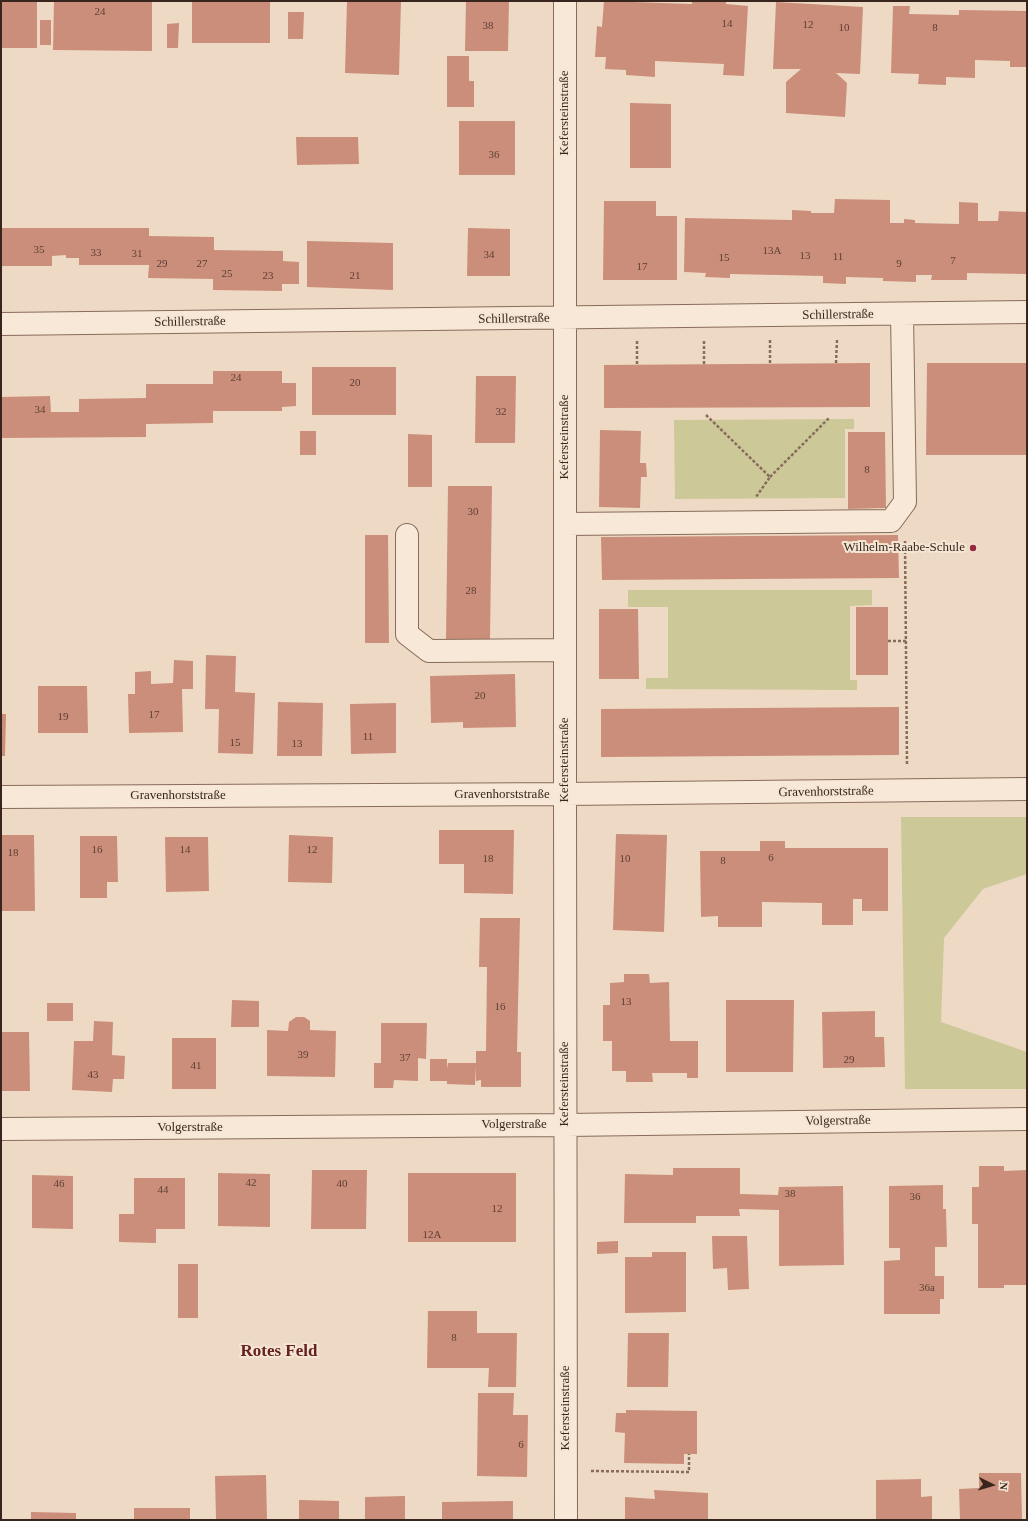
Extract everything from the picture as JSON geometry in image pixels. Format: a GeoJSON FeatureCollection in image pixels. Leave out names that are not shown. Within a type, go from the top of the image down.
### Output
{"type":"FeatureCollection","features":[{"type":"Feature","properties":{"kind":"street","name":"Kefersteinstraße"},"geometry":{"type":"LineString","coordinates":[[565,1],[566,1520]]}},
{"type":"Feature","properties":{"kind":"street","name":"Schillerstraße"},"geometry":{"type":"LineString","coordinates":[[1,324],[1027,312]]}},
{"type":"Feature","properties":{"kind":"street"},"geometry":{"type":"LineString","coordinates":[[565,524],[891,521],[904,502],[902,314]]}},
{"type":"Feature","properties":{"kind":"street"},"geometry":{"type":"LineString","coordinates":[[407,535],[407,634],[429,651],[565,650]]}},
{"type":"Feature","properties":{"kind":"street","name":"Gravenhorststraße"},"geometry":{"type":"LineString","coordinates":[[1,797],[565,794],[1027,789]]}},
{"type":"Feature","properties":{"kind":"street","name":"Volgerstraße"},"geometry":{"type":"LineString","coordinates":[[1,1129],[566,1125],[1027,1119]]}},
{"type":"Feature","properties":{"kind":"path"},"geometry":{"type":"LineString","coordinates":[[706,415],[770,477]]}},
{"type":"Feature","properties":{"kind":"path"},"geometry":{"type":"LineString","coordinates":[[740,522],[770,477],[829,418]]}},
{"type":"Feature","properties":{"kind":"path"},"geometry":{"type":"LineString","coordinates":[[904,502],[907,791]]}},
{"type":"Feature","properties":{"kind":"path"},"geometry":{"type":"LineString","coordinates":[[888,641],[906,641]]}},
{"type":"Feature","properties":{"kind":"path"},"geometry":{"type":"LineString","coordinates":[[566,1470],[689,1472],[689,1454]]}},
{"type":"Feature","properties":{"kind":"shaded area"},"geometry":{"type":"Polygon","coordinates":[[[854,419],[854,429],[845,429],[845,498],[675,499],[674,420],[854,419]]]}},
{"type":"Feature","properties":{"kind":"shaded area"},"geometry":{"type":"Polygon","coordinates":[[[628,590],[872,590],[872,605],[850,606],[850,680],[857,680],[857,690],[646,689],[646,678],[668,678],[668,607],[628,607],[628,590]]]}},
{"type":"Feature","properties":{"kind":"shaded area"},"geometry":{"type":"Polygon","coordinates":[[[901,817],[1027,817],[1027,874],[983,889],[944,938],[941,1022],[1027,1052],[1027,1089],[905,1089],[901,817]]]}},
{"type":"Feature","properties":{"kind":"building"},"geometry":{"type":"Polygon","coordinates":[[[1,1],[37,1],[37,48],[1,48],[1,1]]]}},
{"type":"Feature","properties":{"kind":"building"},"geometry":{"type":"Polygon","coordinates":[[[54,1],[152,1],[152,51],[53,50],[54,1]]]}},
{"type":"Feature","properties":{"kind":"building"},"geometry":{"type":"Polygon","coordinates":[[[192,1],[270,1],[270,43],[192,43],[192,1]]]}},
{"type":"Feature","properties":{"kind":"building"},"geometry":{"type":"Polygon","coordinates":[[[347,1],[401,1],[399,75],[345,73],[347,1]]]}},
{"type":"Feature","properties":{"kind":"building"},"geometry":{"type":"Polygon","coordinates":[[[466,1],[509,1],[508,51],[465,51],[466,1]]]}},
{"type":"Feature","properties":{"kind":"building"},"geometry":{"type":"Polygon","coordinates":[[[604,1],[692,4],[692,1],[726,1],[726,4],[748,6],[744,76],[723,75],[724,64],[655,61],[655,77],[626,75],[626,70],[605,69],[606,57],[595,57],[597,26],[602,27],[604,1]]]}},
{"type":"Feature","properties":{"kind":"building"},"geometry":{"type":"Polygon","coordinates":[[[776,2],[863,7],[860,74],[836,73],[847,83],[845,117],[786,113],[786,82],[801,69],[773,69],[776,2]]]}},
{"type":"Feature","properties":{"kind":"building"},"geometry":{"type":"Polygon","coordinates":[[[893,6],[910,6],[909,14],[959,15],[959,10],[1027,11],[1027,67],[1010,67],[1010,61],[975,60],[975,78],[946,77],[946,85],[918,84],[919,74],[891,73],[893,6]]]}},
{"type":"Feature","properties":{"kind":"building"},"geometry":{"type":"Polygon","coordinates":[[[288,12],[304,12],[303,39],[288,39],[288,12]]]}},
{"type":"Feature","properties":{"kind":"building"},"geometry":{"type":"Polygon","coordinates":[[[40,20],[51,20],[51,45],[40,45],[40,20]]]}},
{"type":"Feature","properties":{"kind":"building"},"geometry":{"type":"Polygon","coordinates":[[[179,23],[178,48],[167,48],[167,24],[179,23]]]}},
{"type":"Feature","properties":{"kind":"building"},"geometry":{"type":"Polygon","coordinates":[[[447,56],[469,56],[469,81],[474,81],[474,107],[447,107],[447,56]]]}},
{"type":"Feature","properties":{"kind":"building"},"geometry":{"type":"Polygon","coordinates":[[[630,103],[671,104],[671,168],[630,168],[630,103]]]}},
{"type":"Feature","properties":{"kind":"building"},"geometry":{"type":"Polygon","coordinates":[[[459,121],[515,121],[515,175],[459,175],[459,121]]]}},
{"type":"Feature","properties":{"kind":"building"},"geometry":{"type":"Polygon","coordinates":[[[296,137],[358,137],[359,164],[297,165],[296,137]]]}},
{"type":"Feature","properties":{"kind":"building"},"geometry":{"type":"Polygon","coordinates":[[[835,199],[890,200],[890,223],[904,223],[904,219],[915,220],[915,223],[959,224],[959,202],[978,203],[978,221],[998,221],[999,211],[1027,212],[1027,274],[967,273],[967,280],[931,280],[932,275],[916,275],[916,282],[883,281],[883,278],[846,277],[846,284],[823,283],[823,276],[730,274],[730,278],[705,277],[706,273],[684,272],[685,218],[792,220],[792,210],[811,211],[811,213],[834,213],[835,199]]]}},
{"type":"Feature","properties":{"kind":"building"},"geometry":{"type":"Polygon","coordinates":[[[604,201],[656,201],[656,216],[677,216],[677,280],[603,280],[604,201]]]}},
{"type":"Feature","properties":{"kind":"building"},"geometry":{"type":"Polygon","coordinates":[[[1,228],[149,228],[149,236],[214,237],[214,250],[283,251],[283,261],[299,262],[299,284],[282,284],[282,291],[213,290],[213,279],[148,278],[149,265],[79,265],[79,258],[66,258],[66,255],[52,256],[52,266],[1,266],[1,228]]]}},
{"type":"Feature","properties":{"kind":"building"},"geometry":{"type":"Polygon","coordinates":[[[468,228],[510,229],[510,276],[467,276],[468,228]]]}},
{"type":"Feature","properties":{"kind":"building"},"geometry":{"type":"Polygon","coordinates":[[[307,241],[393,243],[393,290],[307,287],[307,241]]]}},
{"type":"Feature","properties":{"kind":"building"},"geometry":{"type":"Polygon","coordinates":[[[870,363],[870,407],[604,408],[604,365],[870,363]]]}},
{"type":"Feature","properties":{"kind":"building"},"geometry":{"type":"Polygon","coordinates":[[[927,363],[1027,363],[1027,455],[926,455],[927,363]]]}},
{"type":"Feature","properties":{"kind":"building"},"geometry":{"type":"Polygon","coordinates":[[[312,367],[396,367],[396,415],[312,415],[312,367]]]}},
{"type":"Feature","properties":{"kind":"building"},"geometry":{"type":"Polygon","coordinates":[[[213,371],[282,371],[282,383],[296,383],[296,406],[282,407],[282,411],[213,411],[213,423],[146,424],[146,437],[1,438],[1,397],[50,396],[51,412],[79,412],[79,399],[146,398],[146,384],[213,384],[213,371]]]}},
{"type":"Feature","properties":{"kind":"building"},"geometry":{"type":"Polygon","coordinates":[[[476,376],[516,376],[515,443],[475,443],[476,376]]]}},
{"type":"Feature","properties":{"kind":"building"},"geometry":{"type":"Polygon","coordinates":[[[600,430],[641,431],[640,463],[646,463],[647,477],[641,477],[640,508],[599,507],[600,430]]]}},
{"type":"Feature","properties":{"kind":"building"},"geometry":{"type":"Polygon","coordinates":[[[300,431],[316,431],[316,455],[300,455],[300,431]]]}},
{"type":"Feature","properties":{"kind":"building"},"geometry":{"type":"Polygon","coordinates":[[[848,432],[885,432],[886,508],[848,509],[848,432]]]}},
{"type":"Feature","properties":{"kind":"building"},"geometry":{"type":"Polygon","coordinates":[[[408,434],[432,435],[432,487],[408,487],[408,434]]]}},
{"type":"Feature","properties":{"kind":"building"},"geometry":{"type":"Polygon","coordinates":[[[448,486],[492,486],[490,640],[446,639],[448,486]]]}},
{"type":"Feature","properties":{"kind":"building"},"geometry":{"type":"Polygon","coordinates":[[[365,535],[388,535],[389,643],[365,643],[365,535]]]}},
{"type":"Feature","properties":{"kind":"building"},"geometry":{"type":"Polygon","coordinates":[[[898,535],[899,578],[602,580],[601,537],[898,535]]]}},
{"type":"Feature","properties":{"kind":"building"},"geometry":{"type":"Polygon","coordinates":[[[856,607],[888,607],[888,675],[856,675],[856,607]]]}},
{"type":"Feature","properties":{"kind":"building"},"geometry":{"type":"Polygon","coordinates":[[[599,609],[638,609],[639,679],[599,679],[599,609]]]}},
{"type":"Feature","properties":{"kind":"building"},"geometry":{"type":"Polygon","coordinates":[[[206,655],[236,656],[235,692],[255,693],[253,754],[218,753],[219,709],[205,709],[206,655]]]}},
{"type":"Feature","properties":{"kind":"building"},"geometry":{"type":"Polygon","coordinates":[[[174,660],[193,661],[193,689],[182,689],[183,732],[129,733],[128,694],[135,694],[135,672],[151,671],[151,684],[173,683],[174,660]]]}},
{"type":"Feature","properties":{"kind":"building"},"geometry":{"type":"Polygon","coordinates":[[[515,674],[516,727],[463,728],[463,722],[431,723],[430,676],[515,674]]]}},
{"type":"Feature","properties":{"kind":"building"},"geometry":{"type":"Polygon","coordinates":[[[38,686],[87,686],[88,733],[38,733],[38,686]]]}},
{"type":"Feature","properties":{"kind":"building"},"geometry":{"type":"Polygon","coordinates":[[[278,702],[323,703],[322,756],[277,756],[278,702]]]}},
{"type":"Feature","properties":{"kind":"building"},"geometry":{"type":"Polygon","coordinates":[[[396,703],[396,753],[351,754],[350,704],[396,703]]]}},
{"type":"Feature","properties":{"kind":"building"},"geometry":{"type":"Polygon","coordinates":[[[899,707],[899,755],[601,757],[601,709],[899,707]]]}},
{"type":"Feature","properties":{"kind":"building"},"geometry":{"type":"Polygon","coordinates":[[[1,714],[6,714],[5,756],[1,756],[1,714]]]}},
{"type":"Feature","properties":{"kind":"building"},"geometry":{"type":"Polygon","coordinates":[[[439,830],[514,830],[513,894],[464,893],[464,864],[439,864],[439,830]]]}},
{"type":"Feature","properties":{"kind":"building"},"geometry":{"type":"Polygon","coordinates":[[[616,834],[667,835],[664,932],[613,930],[616,834]]]}},
{"type":"Feature","properties":{"kind":"building"},"geometry":{"type":"Polygon","coordinates":[[[1,835],[34,835],[35,911],[1,911],[1,835]]]}},
{"type":"Feature","properties":{"kind":"building"},"geometry":{"type":"Polygon","coordinates":[[[289,835],[333,837],[332,883],[288,882],[289,835]]]}},
{"type":"Feature","properties":{"kind":"building"},"geometry":{"type":"Polygon","coordinates":[[[80,836],[117,836],[118,882],[107,882],[107,898],[80,898],[80,836]]]}},
{"type":"Feature","properties":{"kind":"building"},"geometry":{"type":"Polygon","coordinates":[[[165,837],[208,837],[209,891],[166,892],[165,837]]]}},
{"type":"Feature","properties":{"kind":"building"},"geometry":{"type":"Polygon","coordinates":[[[760,841],[785,841],[785,848],[888,848],[888,911],[862,911],[862,899],[853,899],[853,925],[822,925],[822,903],[762,902],[762,927],[718,927],[718,916],[701,917],[700,851],[760,851],[760,841]]]}},
{"type":"Feature","properties":{"kind":"building"},"geometry":{"type":"Polygon","coordinates":[[[480,918],[520,918],[517,1052],[521,1052],[521,1087],[481,1087],[481,1080],[476,1081],[476,1066],[475,1085],[447,1084],[447,1081],[430,1081],[430,1059],[447,1059],[447,1069],[448,1063],[476,1063],[476,1051],[486,1051],[487,967],[479,967],[480,918]]]}},
{"type":"Feature","properties":{"kind":"building"},"geometry":{"type":"Polygon","coordinates":[[[624,974],[649,974],[650,983],[669,982],[670,1041],[698,1041],[698,1078],[687,1078],[687,1073],[652,1073],[653,1082],[626,1082],[626,1071],[612,1071],[612,1041],[603,1041],[603,1005],[610,1005],[610,983],[624,982],[624,974]]]}},
{"type":"Feature","properties":{"kind":"building"},"geometry":{"type":"Polygon","coordinates":[[[232,1000],[259,1001],[259,1027],[231,1027],[232,1000]]]}},
{"type":"Feature","properties":{"kind":"building"},"geometry":{"type":"Polygon","coordinates":[[[726,1000],[794,1000],[793,1072],[726,1072],[726,1000]]]}},
{"type":"Feature","properties":{"kind":"building"},"geometry":{"type":"Polygon","coordinates":[[[47,1003],[73,1003],[73,1021],[47,1021],[47,1003]]]}},
{"type":"Feature","properties":{"kind":"building"},"geometry":{"type":"Polygon","coordinates":[[[875,1011],[875,1037],[884,1037],[885,1067],[823,1068],[822,1012],[875,1011]]]}},
{"type":"Feature","properties":{"kind":"building"},"geometry":{"type":"Polygon","coordinates":[[[296,1017],[304,1017],[310,1021],[310,1030],[336,1031],[335,1077],[267,1076],[267,1030],[288,1031],[289,1022],[296,1017]]]}},
{"type":"Feature","properties":{"kind":"building"},"geometry":{"type":"Polygon","coordinates":[[[94,1021],[113,1022],[112,1055],[125,1056],[124,1079],[113,1079],[112,1092],[72,1090],[74,1041],[93,1041],[94,1021]]]}},
{"type":"Feature","properties":{"kind":"building"},"geometry":{"type":"Polygon","coordinates":[[[381,1023],[427,1023],[426,1059],[418,1058],[418,1081],[394,1080],[393,1088],[374,1088],[374,1063],[381,1063],[381,1023]]]}},
{"type":"Feature","properties":{"kind":"building"},"geometry":{"type":"Polygon","coordinates":[[[1,1032],[29,1032],[30,1091],[1,1091],[1,1032]]]}},
{"type":"Feature","properties":{"kind":"building"},"geometry":{"type":"Polygon","coordinates":[[[172,1038],[216,1038],[216,1089],[172,1089],[172,1038]]]}},
{"type":"Feature","properties":{"kind":"building"},"geometry":{"type":"Polygon","coordinates":[[[979,1166],[1004,1166],[1004,1171],[1027,1170],[1027,1285],[1004,1285],[1004,1288],[978,1288],[978,1224],[972,1224],[972,1187],[979,1187],[979,1166]]]}},
{"type":"Feature","properties":{"kind":"building"},"geometry":{"type":"Polygon","coordinates":[[[673,1168],[740,1168],[740,1194],[778,1195],[779,1187],[843,1186],[844,1265],[779,1266],[779,1210],[739,1209],[740,1216],[696,1216],[696,1223],[624,1223],[625,1174],[673,1175],[673,1168]]]}},
{"type":"Feature","properties":{"kind":"building"},"geometry":{"type":"Polygon","coordinates":[[[312,1170],[367,1170],[366,1229],[311,1229],[312,1170]]]}},
{"type":"Feature","properties":{"kind":"building"},"geometry":{"type":"Polygon","coordinates":[[[218,1173],[270,1174],[270,1227],[218,1226],[218,1173]]]}},
{"type":"Feature","properties":{"kind":"building"},"geometry":{"type":"Polygon","coordinates":[[[408,1173],[516,1173],[516,1242],[408,1242],[408,1173]]]}},
{"type":"Feature","properties":{"kind":"building"},"geometry":{"type":"Polygon","coordinates":[[[32,1175],[73,1176],[73,1229],[32,1228],[32,1175]]]}},
{"type":"Feature","properties":{"kind":"building"},"geometry":{"type":"Polygon","coordinates":[[[134,1178],[185,1178],[185,1229],[156,1229],[156,1243],[119,1242],[119,1214],[134,1214],[134,1178]]]}},
{"type":"Feature","properties":{"kind":"building"},"geometry":{"type":"Polygon","coordinates":[[[943,1185],[943,1209],[946,1209],[947,1247],[935,1247],[935,1276],[944,1276],[944,1299],[940,1299],[940,1314],[884,1314],[884,1261],[900,1260],[900,1248],[889,1248],[889,1186],[943,1185]]]}},
{"type":"Feature","properties":{"kind":"building"},"geometry":{"type":"Polygon","coordinates":[[[712,1236],[747,1236],[749,1289],[728,1290],[727,1268],[713,1269],[712,1236]]]}},
{"type":"Feature","properties":{"kind":"building"},"geometry":{"type":"Polygon","coordinates":[[[618,1241],[618,1253],[597,1254],[597,1242],[618,1241]]]}},
{"type":"Feature","properties":{"kind":"building"},"geometry":{"type":"Polygon","coordinates":[[[652,1252],[686,1252],[686,1312],[625,1313],[625,1257],[652,1257],[652,1252]]]}},
{"type":"Feature","properties":{"kind":"building"},"geometry":{"type":"Polygon","coordinates":[[[178,1264],[198,1264],[198,1318],[178,1318],[178,1264]]]}},
{"type":"Feature","properties":{"kind":"building"},"geometry":{"type":"Polygon","coordinates":[[[428,1311],[477,1311],[477,1333],[517,1333],[516,1387],[488,1387],[489,1368],[427,1368],[428,1311]]]}},
{"type":"Feature","properties":{"kind":"building"},"geometry":{"type":"Polygon","coordinates":[[[628,1333],[669,1333],[668,1387],[627,1387],[628,1333]]]}},
{"type":"Feature","properties":{"kind":"building"},"geometry":{"type":"Polygon","coordinates":[[[478,1393],[514,1393],[513,1415],[528,1415],[527,1477],[477,1476],[478,1393]]]}},
{"type":"Feature","properties":{"kind":"building"},"geometry":{"type":"Polygon","coordinates":[[[626,1410],[697,1411],[697,1454],[684,1454],[684,1464],[624,1463],[625,1433],[615,1432],[616,1413],[626,1413],[626,1410]]]}},
{"type":"Feature","properties":{"kind":"building"},"geometry":{"type":"Polygon","coordinates":[[[979,1473],[1021,1473],[1022,1520],[960,1520],[959,1489],[979,1488],[979,1473]]]}},
{"type":"Feature","properties":{"kind":"building"},"geometry":{"type":"Polygon","coordinates":[[[266,1475],[267,1520],[216,1520],[215,1476],[266,1475]]]}},
{"type":"Feature","properties":{"kind":"building"},"geometry":{"type":"Polygon","coordinates":[[[921,1479],[921,1497],[932,1496],[932,1520],[876,1520],[876,1480],[921,1479]]]}},
{"type":"Feature","properties":{"kind":"building"},"geometry":{"type":"Polygon","coordinates":[[[654,1490],[708,1493],[708,1520],[625,1520],[625,1497],[655,1499],[654,1490]]]}},
{"type":"Feature","properties":{"kind":"building"},"geometry":{"type":"Polygon","coordinates":[[[405,1496],[405,1520],[365,1520],[365,1497],[405,1496]]]}},
{"type":"Feature","properties":{"kind":"building"},"geometry":{"type":"Polygon","coordinates":[[[299,1500],[339,1501],[339,1520],[299,1520],[299,1500]]]}},
{"type":"Feature","properties":{"kind":"building"},"geometry":{"type":"Polygon","coordinates":[[[513,1501],[513,1520],[442,1520],[442,1502],[513,1501]]]}},
{"type":"Feature","properties":{"kind":"building"},"geometry":{"type":"Polygon","coordinates":[[[134,1508],[190,1508],[190,1520],[134,1520],[134,1508]]]}},
{"type":"Feature","properties":{"kind":"building"},"geometry":{"type":"Polygon","coordinates":[[[31,1512],[76,1513],[76,1520],[31,1520],[31,1512]]]}},
{"type":"Feature","properties":{"kind":"place","name":"Wilhelm-Raabe-Schule"},"geometry":{"type":"Point","coordinates":[973,548]}},
{"type":"Feature","properties":{"kind":"district","name":"Rotes Feld"},"geometry":{"type":"Point","coordinates":[279,1352]}}]}
